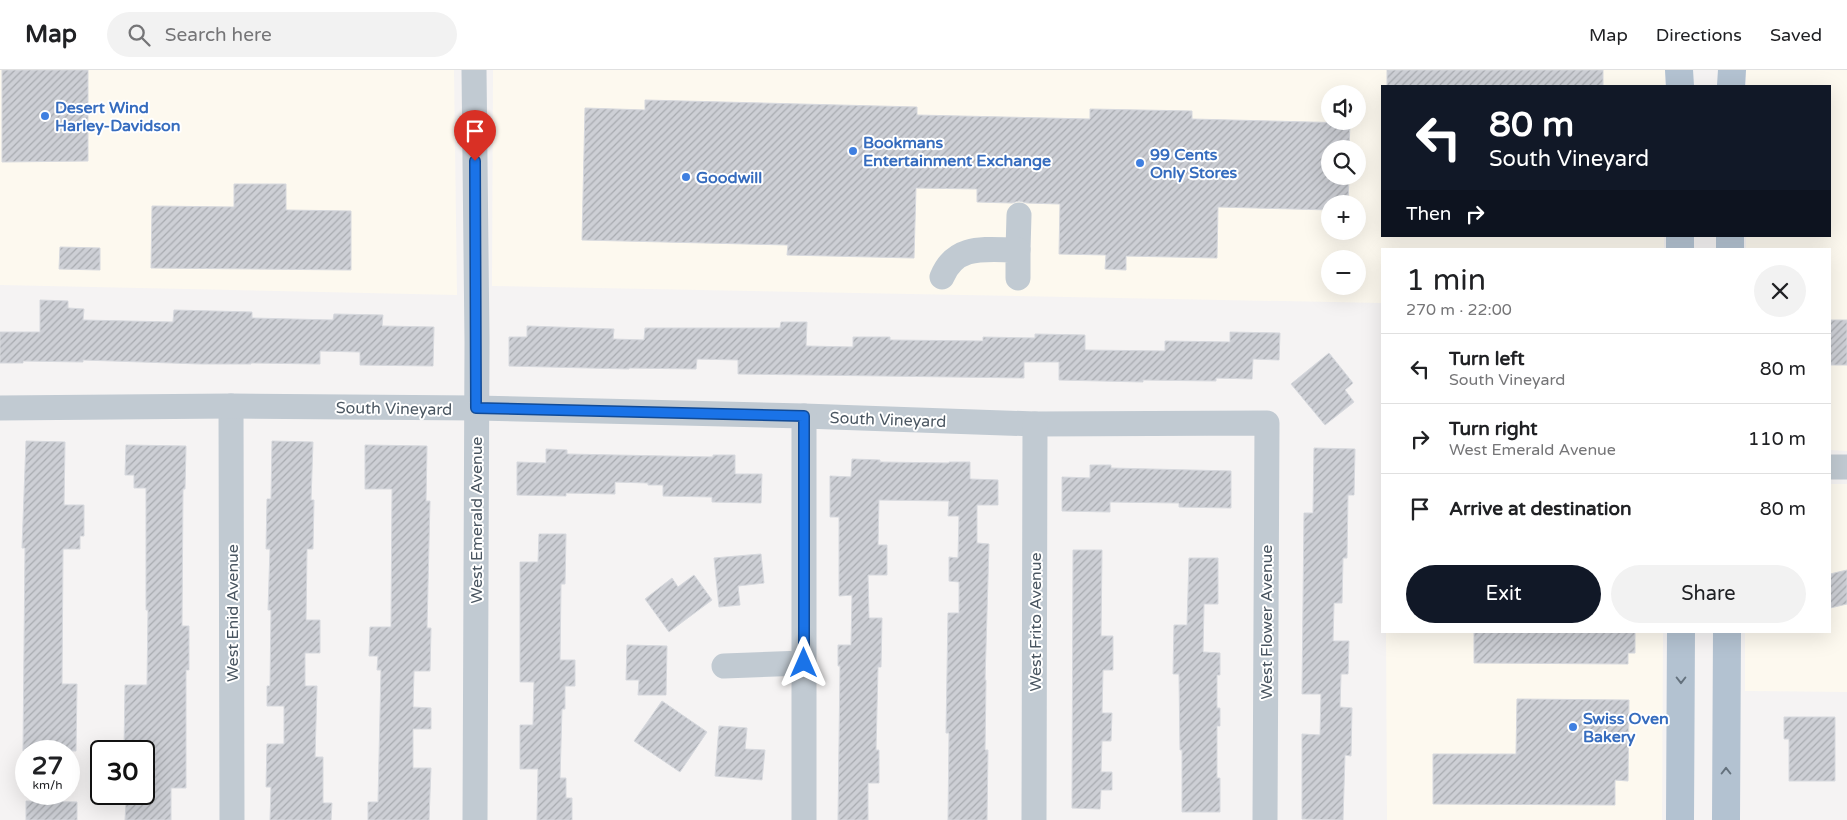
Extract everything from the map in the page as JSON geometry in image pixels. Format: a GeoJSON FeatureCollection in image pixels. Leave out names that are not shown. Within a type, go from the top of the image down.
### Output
{"type":"FeatureCollection","features":[{"type":"Feature","properties":{"kind":"main road"},"geometry":{"type":"LineString","coordinates":[[1680,70],[1680,85]]}},
{"type":"Feature","properties":{"kind":"main road"},"geometry":{"type":"LineString","coordinates":[[1731,85],[1732,70]]}},
{"type":"Feature","properties":{"kind":"main road"},"geometry":{"type":"LineString","coordinates":[[1680,820],[1681,633]]}},
{"type":"Feature","properties":{"kind":"main road"},"geometry":{"type":"LineString","coordinates":[[1726,820],[1727,633]]}},
{"type":"Feature","properties":{"kind":"street","name":"West Emerald Avenue"},"geometry":{"type":"LineString","coordinates":[[474,70],[476,408],[475,820]]}},
{"type":"Feature","properties":{"kind":"street"},"geometry":{"type":"LineString","coordinates":[[1018,278],[1019,215]]}},
{"type":"Feature","properties":{"kind":"street"},"geometry":{"type":"LineString","coordinates":[[942,277],[947,266],[961,254],[988,250],[1018,250]]}},
{"type":"Feature","properties":{"kind":"street","name":"South Vineyard"},"geometry":{"type":"LineString","coordinates":[[0,408],[231,406],[476,408],[1035,424],[1267,423]]}},
{"type":"Feature","properties":{"kind":"street","name":"West Enid Avenue"},"geometry":{"type":"LineString","coordinates":[[231,406],[232,820]]}},
{"type":"Feature","properties":{"kind":"street"},"geometry":{"type":"LineString","coordinates":[[804,416],[804,820]]}},
{"type":"Feature","properties":{"kind":"street","name":"West Flower Avenue"},"geometry":{"type":"LineString","coordinates":[[1265,820],[1267,423]]}},
{"type":"Feature","properties":{"kind":"street","name":"West Frito Avenue"},"geometry":{"type":"LineString","coordinates":[[1034,820],[1035,424]]}},
{"type":"Feature","properties":{"kind":"street"},"geometry":{"type":"LineString","coordinates":[[1831,467],[1847,467]]}},
{"type":"Feature","properties":{"kind":"street"},"geometry":{"type":"LineString","coordinates":[[724,666],[804,663]]}},
{"type":"Feature","properties":{"kind":"shaded area"},"geometry":{"type":"Polygon","coordinates":[[[0,70],[454,70],[457,295],[0,285],[0,70]]]}},
{"type":"Feature","properties":{"kind":"shaded area"},"geometry":{"type":"Polygon","coordinates":[[[493,70],[1665,70],[1665,85],[1381,85],[1381,237],[1664,237],[1664,248],[1381,248],[1381,303],[492,286],[493,70]]]}},
{"type":"Feature","properties":{"kind":"shaded area"},"geometry":{"type":"Polygon","coordinates":[[[1746,70],[1847,70],[1847,451],[1831,450],[1831,248],[1746,248],[1746,237],[1831,237],[1831,85],[1746,85],[1746,70]]]}},
{"type":"Feature","properties":{"kind":"shaded area"},"geometry":{"type":"Polygon","coordinates":[[[1831,484],[1847,484],[1847,692],[1745,691],[1745,633],[1831,633],[1831,484]]]}},
{"type":"Feature","properties":{"kind":"shaded area"},"geometry":{"type":"Polygon","coordinates":[[[1386,633],[1663,633],[1662,820],[1387,820],[1386,633]]]}},
{"type":"Feature","properties":{"kind":"building","name":"Desert Wind Harley-Davidson"},"geometry":{"type":"Polygon","coordinates":[[[2,70],[88,70],[88,161],[2,162],[2,70]]]}},
{"type":"Feature","properties":{"kind":"building"},"geometry":{"type":"Polygon","coordinates":[[[1387,70],[1603,70],[1603,85],[1387,85],[1387,70]]]}},
{"type":"Feature","properties":{"kind":"building"},"geometry":{"type":"Polygon","coordinates":[[[645,100],[917,107],[917,115],[1090,119],[1090,109],[1192,111],[1192,119],[1321,122],[1321,130],[1350,130],[1349,140],[1321,140],[1321,185],[1349,185],[1348,195],[1321,195],[1321,210],[1218,207],[1217,258],[1126,256],[1126,270],[1105,269],[1106,255],[1059,254],[1060,204],[1019,201],[1012,203],[977,202],[977,189],[916,188],[914,258],[787,255],[788,245],[582,240],[585,108],[645,110],[645,100]]]}},
{"type":"Feature","properties":{"kind":"building"},"geometry":{"type":"Polygon","coordinates":[[[234,184],[286,184],[286,210],[351,211],[351,270],[151,268],[152,206],[234,207],[234,184]]]}},
{"type":"Feature","properties":{"kind":"building"},"geometry":{"type":"Polygon","coordinates":[[[60,247],[100,248],[100,270],[59,269],[60,247]]]}},
{"type":"Feature","properties":{"kind":"building"},"geometry":{"type":"Polygon","coordinates":[[[40,300],[68,301],[68,308],[84,309],[83,320],[173,322],[174,310],[252,312],[252,318],[333,320],[334,314],[383,315],[382,326],[434,327],[433,366],[360,365],[360,352],[320,351],[320,364],[201,364],[83,360],[83,362],[23,361],[23,363],[0,363],[0,332],[40,332],[40,300]]]}},
{"type":"Feature","properties":{"kind":"building"},"geometry":{"type":"Polygon","coordinates":[[[1831,320],[1847,320],[1847,365],[1831,365],[1831,320]]]}},
{"type":"Feature","properties":{"kind":"building"},"geometry":{"type":"Polygon","coordinates":[[[781,322],[807,322],[806,346],[853,347],[853,337],[890,337],[890,340],[983,341],[983,337],[1035,338],[1035,334],[1085,335],[1085,350],[1165,351],[1165,341],[1230,342],[1230,332],[1280,333],[1279,360],[1253,359],[1252,379],[1216,378],[1216,381],[1143,380],[1143,382],[1059,380],[1059,362],[1024,362],[1024,378],[738,374],[738,360],[697,359],[696,369],[509,366],[509,337],[527,337],[527,326],[614,329],[613,339],[644,340],[645,328],[780,328],[781,322]]]}},
{"type":"Feature","properties":{"kind":"building"},"geometry":{"type":"Polygon","coordinates":[[[1329,353],[1353,383],[1345,390],[1354,402],[1325,425],[1291,384],[1329,353]]]}},
{"type":"Feature","properties":{"kind":"building"},"geometry":{"type":"Polygon","coordinates":[[[26,441],[65,442],[64,505],[84,505],[84,536],[80,536],[80,549],[63,549],[62,684],[77,684],[76,740],[23,740],[25,548],[22,548],[26,441]]]}},
{"type":"Feature","properties":{"kind":"building"},"geometry":{"type":"Polygon","coordinates":[[[272,441],[313,442],[311,500],[314,500],[313,549],[307,549],[306,620],[320,620],[320,653],[305,653],[305,686],[317,686],[315,757],[323,757],[323,803],[332,803],[331,820],[270,820],[271,787],[266,787],[267,744],[284,744],[284,706],[267,706],[267,686],[270,686],[271,610],[268,610],[270,549],[266,549],[267,499],[271,499],[272,441]]]}},
{"type":"Feature","properties":{"kind":"building"},"geometry":{"type":"Polygon","coordinates":[[[126,445],[186,446],[185,489],[183,489],[182,626],[189,626],[189,670],[186,670],[186,788],[171,788],[171,820],[125,820],[126,805],[155,805],[155,740],[124,740],[125,685],[147,685],[148,610],[146,610],[146,488],[134,488],[134,475],[125,475],[126,445]]]}},
{"type":"Feature","properties":{"kind":"building"},"geometry":{"type":"Polygon","coordinates":[[[365,445],[427,446],[426,501],[430,501],[427,628],[431,628],[430,671],[414,671],[413,707],[431,708],[431,729],[413,729],[413,768],[431,768],[429,820],[368,820],[368,802],[378,802],[381,670],[377,670],[378,656],[369,656],[370,627],[391,627],[392,489],[365,489],[365,445]]]}},
{"type":"Feature","properties":{"kind":"building"},"geometry":{"type":"Polygon","coordinates":[[[1314,448],[1355,449],[1354,495],[1348,495],[1347,558],[1343,558],[1342,603],[1334,603],[1333,641],[1349,641],[1348,674],[1341,674],[1340,707],[1352,708],[1351,756],[1345,755],[1343,820],[1302,819],[1302,734],[1320,735],[1321,694],[1302,694],[1304,513],[1313,513],[1314,448]]]}},
{"type":"Feature","properties":{"kind":"building"},"geometry":{"type":"Polygon","coordinates":[[[546,449],[567,450],[567,454],[713,457],[713,455],[735,455],[735,474],[762,474],[761,503],[712,502],[712,497],[663,496],[663,485],[648,485],[648,483],[615,482],[615,494],[517,495],[517,462],[546,463],[546,449]]]}},
{"type":"Feature","properties":{"kind":"building"},"geometry":{"type":"Polygon","coordinates":[[[852,459],[880,460],[880,462],[970,462],[970,479],[998,480],[998,505],[977,505],[977,543],[989,544],[985,680],[985,750],[988,750],[987,820],[948,820],[949,733],[946,733],[948,613],[959,613],[959,582],[949,581],[949,557],[958,558],[959,516],[948,516],[949,501],[879,500],[878,545],[887,545],[887,575],[868,575],[869,618],[882,618],[881,667],[878,667],[876,750],[879,750],[879,783],[868,783],[868,820],[838,820],[840,666],[838,666],[838,645],[851,645],[852,595],[839,596],[839,517],[830,517],[830,476],[851,477],[852,459]]]}},
{"type":"Feature","properties":{"kind":"building"},"geometry":{"type":"Polygon","coordinates":[[[1090,465],[1111,465],[1111,468],[1231,471],[1231,508],[1179,507],[1179,503],[1110,502],[1110,512],[1062,511],[1062,477],[1090,478],[1090,465]]]}},
{"type":"Feature","properties":{"kind":"building"},"geometry":{"type":"Polygon","coordinates":[[[539,534],[566,534],[565,584],[561,584],[560,660],[575,660],[575,686],[565,686],[565,709],[562,709],[560,778],[566,778],[566,798],[572,798],[572,820],[537,820],[538,769],[520,769],[520,725],[533,725],[534,682],[520,682],[520,562],[538,562],[539,534]]]}},
{"type":"Feature","properties":{"kind":"building"},"geometry":{"type":"Polygon","coordinates":[[[1073,550],[1102,550],[1101,636],[1113,636],[1113,670],[1103,670],[1102,713],[1112,713],[1111,741],[1102,741],[1101,772],[1112,772],[1112,790],[1101,790],[1100,809],[1072,808],[1073,550]]]}},
{"type":"Feature","properties":{"kind":"building"},"geometry":{"type":"Polygon","coordinates":[[[761,554],[764,583],[738,586],[740,605],[719,607],[714,558],[761,554]]]}},
{"type":"Feature","properties":{"kind":"building"},"geometry":{"type":"Polygon","coordinates":[[[1189,558],[1218,558],[1218,604],[1204,604],[1203,652],[1220,653],[1220,675],[1217,675],[1217,708],[1220,708],[1220,726],[1217,726],[1217,778],[1220,778],[1220,812],[1182,812],[1179,674],[1173,674],[1174,625],[1187,625],[1189,558]]]}},
{"type":"Feature","properties":{"kind":"building"},"geometry":{"type":"Polygon","coordinates":[[[1847,570],[1847,604],[1831,608],[1831,574],[1847,570]]]}},
{"type":"Feature","properties":{"kind":"building"},"geometry":{"type":"Polygon","coordinates":[[[694,575],[712,600],[669,632],[645,599],[672,578],[678,587],[694,575]]]}},
{"type":"Feature","properties":{"kind":"building"},"geometry":{"type":"Polygon","coordinates":[[[1474,633],[1635,633],[1635,653],[1628,653],[1628,664],[1474,663],[1474,633]]]}},
{"type":"Feature","properties":{"kind":"building"},"geometry":{"type":"Polygon","coordinates":[[[627,645],[667,646],[666,695],[638,695],[639,680],[626,680],[627,645]]]}},
{"type":"Feature","properties":{"kind":"building","name":"Swiss Oven Bakery"},"geometry":{"type":"Polygon","coordinates":[[[1517,699],[1629,700],[1628,781],[1615,780],[1615,805],[1433,804],[1433,754],[1516,754],[1517,699]]]}},
{"type":"Feature","properties":{"kind":"building"},"geometry":{"type":"Polygon","coordinates":[[[662,701],[707,732],[680,772],[634,741],[662,701]]]}},
{"type":"Feature","properties":{"kind":"building"},"geometry":{"type":"Polygon","coordinates":[[[1784,717],[1835,717],[1835,781],[1789,781],[1789,739],[1784,739],[1784,717]]]}},
{"type":"Feature","properties":{"kind":"building"},"geometry":{"type":"Polygon","coordinates":[[[719,726],[747,728],[745,749],[765,750],[762,780],[715,776],[719,726]]]}},
{"type":"Feature","properties":{"kind":"building"},"geometry":{"type":"Polygon","coordinates":[[[26,805],[77,805],[77,820],[26,820],[26,805]]]}},
{"type":"Feature","properties":{"kind":"place","name":"Desert Wind Harley-Davidson"},"geometry":{"type":"Point","coordinates":[45,116]}},
{"type":"Feature","properties":{"kind":"place","name":"Bookmans Entertainment Exchange"},"geometry":{"type":"Point","coordinates":[853,151]}},
{"type":"Feature","properties":{"kind":"place","name":"99 Cents Only Stores"},"geometry":{"type":"Point","coordinates":[1140,163]}},
{"type":"Feature","properties":{"kind":"place","name":"Goodwill"},"geometry":{"type":"Point","coordinates":[686,177]}},
{"type":"Feature","properties":{"kind":"place","name":"Swiss Oven Bakery"},"geometry":{"type":"Point","coordinates":[1573,727]}},
{"type":"Feature","properties":{"kind":"route"},"geometry":{"type":"LineString","coordinates":[[475,161],[476,408],[804,416],[804,663]]}}]}
